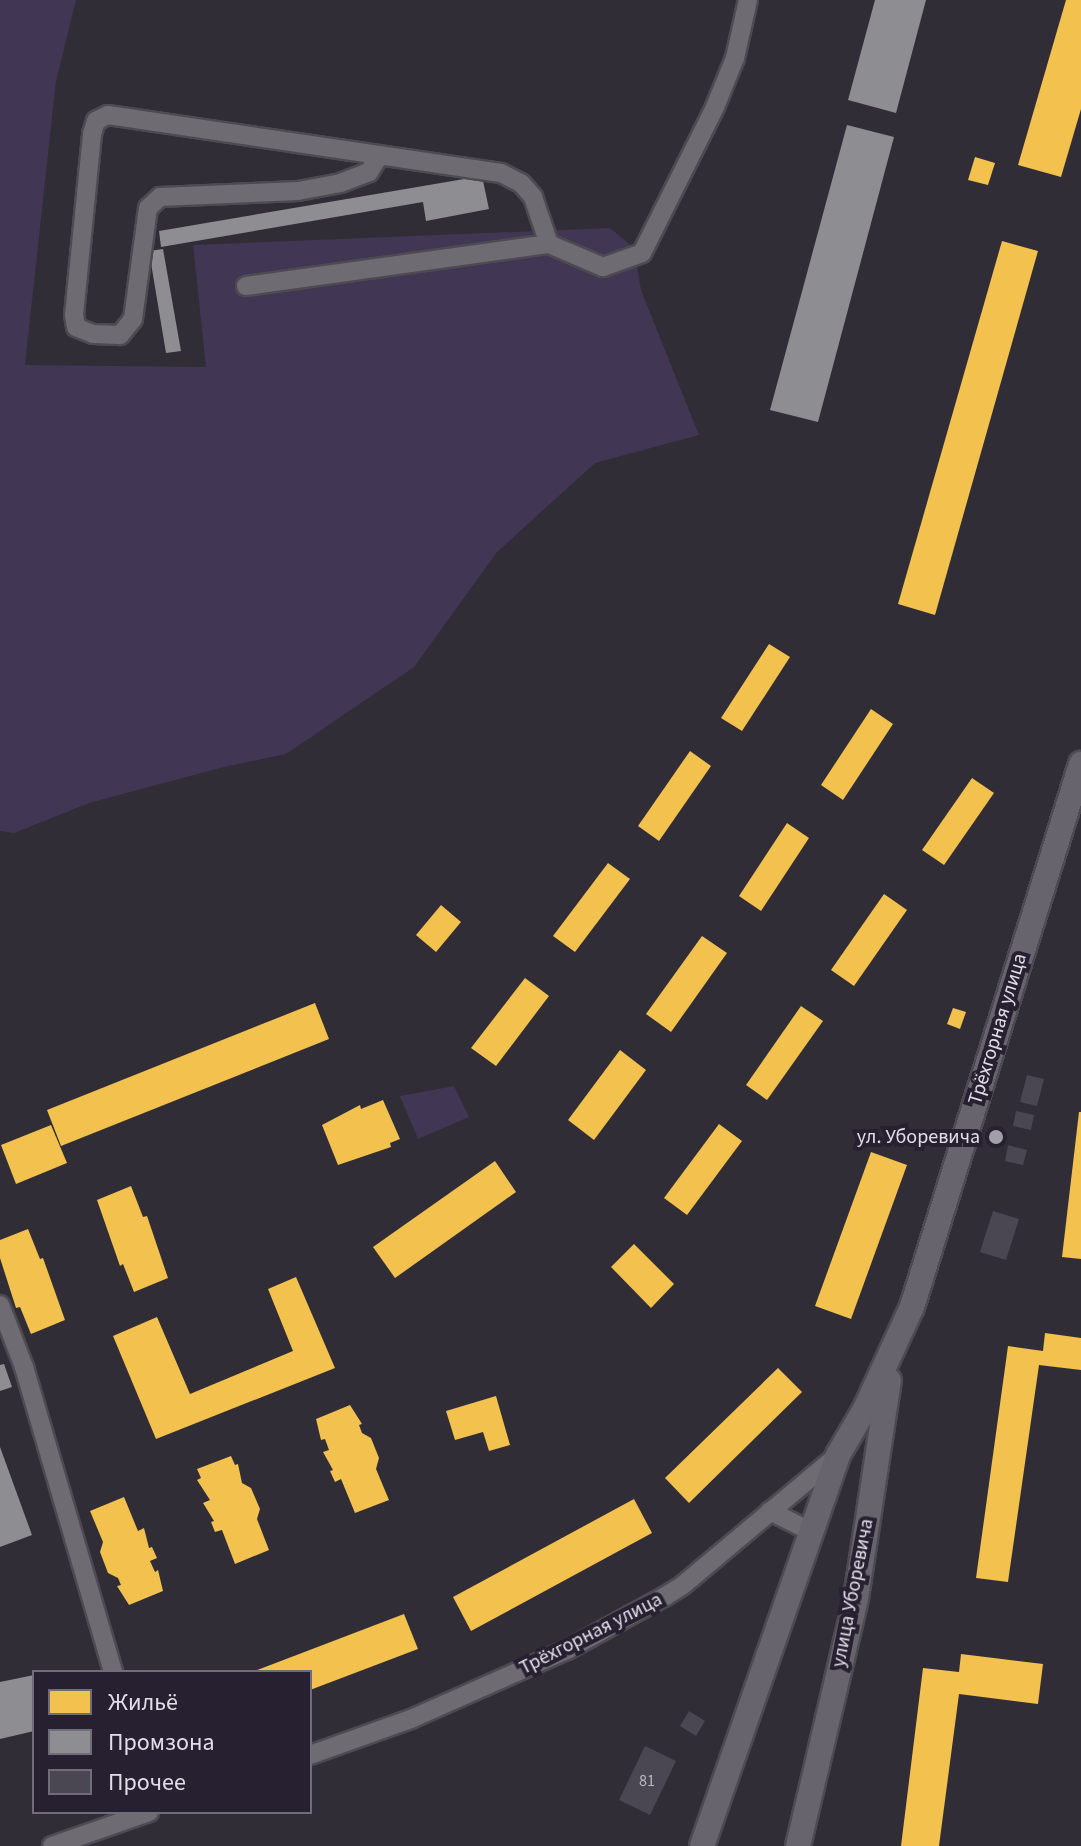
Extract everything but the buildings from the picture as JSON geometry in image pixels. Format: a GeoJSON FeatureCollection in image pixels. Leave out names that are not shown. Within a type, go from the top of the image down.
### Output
{"type":"FeatureCollection","features":[{"type":"Feature","properties":{"kind":"main road","name":"Трёхгорная улица"},"geometry":{"type":"LineString","coordinates":[[899,1339],[912,1307],[1081,764]]}},
{"type":"Feature","properties":{"kind":"main road"},"geometry":{"type":"LineString","coordinates":[[702,1846],[838,1455],[899,1339]]}},
{"type":"Feature","properties":{"kind":"main road","name":"улица Уборевича"},"geometry":{"type":"LineString","coordinates":[[798,1846],[856,1598],[880,1428],[899,1339]]}},
{"type":"Feature","properties":{"kind":"street"},"geometry":{"type":"LineString","coordinates":[[246,286],[549,244],[603,267],[642,253],[715,107],[735,58],[748,0]]}},
{"type":"Feature","properties":{"kind":"street"},"geometry":{"type":"LineString","coordinates":[[379,156],[369,172],[298,191],[160,197],[148,208],[133,319],[120,335],[93,334],[76,327],[74,315],[96,121],[108,115],[501,173],[521,183],[533,197],[549,244]]}},
{"type":"Feature","properties":{"kind":"street"},"geometry":{"type":"LineString","coordinates":[[0,1305],[24,1367],[112,1670]]}},
{"type":"Feature","properties":{"kind":"street","name":"Трёхгорная улица"},"geometry":{"type":"LineString","coordinates":[[312,1754],[411,1719],[567,1650],[683,1585],[838,1455]]}},
{"type":"Feature","properties":{"kind":"street"},"geometry":{"type":"LineString","coordinates":[[770,1511],[810,1531]]}},
{"type":"Feature","properties":{"kind":"street"},"geometry":{"type":"LineString","coordinates":[[52,1846],[143,1814]]}},
{"type":"Feature","properties":{"kind":"shaded area"},"geometry":{"type":"Polygon","coordinates":[[[0,0],[76,0],[56,81],[25,365],[206,367],[193,245],[610,228],[634,248],[641,290],[699,435],[595,463],[497,552],[414,667],[286,754],[89,803],[14,833],[0,831],[0,0]]]}},
{"type":"Feature","properties":{"kind":"shaded area"},"geometry":{"type":"Polygon","coordinates":[[[454,1086],[469,1117],[418,1139],[400,1096],[454,1086]]]}},
{"type":"Feature","properties":{"kind":"place","name":"ул. Уборевича"},"geometry":{"type":"Point","coordinates":[996,1137]}}]}
